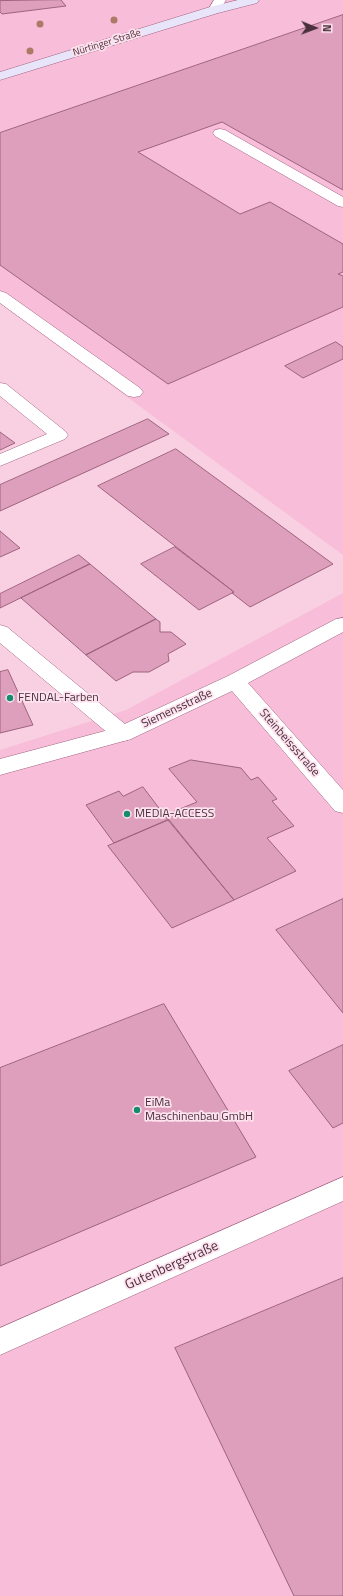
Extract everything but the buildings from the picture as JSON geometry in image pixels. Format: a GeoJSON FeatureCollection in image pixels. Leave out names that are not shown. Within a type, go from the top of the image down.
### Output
{"type":"FeatureCollection","features":[{"type":"Feature","properties":{"kind":"main road","name":"Nürtinger Straße"},"geometry":{"type":"LineString","coordinates":[[0,76],[217,5],[252,0]]}},
{"type":"Feature","properties":{"kind":"street"},"geometry":{"type":"LineString","coordinates":[[220,133],[343,203]]}},
{"type":"Feature","properties":{"kind":"street"},"geometry":{"type":"LineString","coordinates":[[0,296],[134,392]]}},
{"type":"Feature","properties":{"kind":"street"},"geometry":{"type":"LineString","coordinates":[[0,388],[59,435],[0,461]]}},
{"type":"Feature","properties":{"kind":"street","name":"Siemensstraße"},"geometry":{"type":"LineString","coordinates":[[0,767],[123,734],[235,681],[343,624]]}},
{"type":"Feature","properties":{"kind":"street"},"geometry":{"type":"LineString","coordinates":[[0,632],[123,734]]}},
{"type":"Feature","properties":{"kind":"street","name":"Steinbeissstraße"},"geometry":{"type":"LineString","coordinates":[[235,681],[343,805]]}},
{"type":"Feature","properties":{"kind":"street","name":"Gutenbergstraße"},"geometry":{"type":"LineString","coordinates":[[0,1342],[343,1189]]}},
{"type":"Feature","properties":{"kind":"shaded area"},"geometry":{"type":"Polygon","coordinates":[[[0,0],[343,0],[343,555],[0,304],[0,0]]]}},
{"type":"Feature","properties":{"kind":"shaded area"},"geometry":{"type":"Polygon","coordinates":[[[343,593],[343,1596],[0,1596],[0,750],[126,710],[343,593]]]}},
{"type":"Feature","properties":{"kind":"place","name":"FENDAL-Farben"},"geometry":{"type":"Point","coordinates":[10,698]}},
{"type":"Feature","properties":{"kind":"place","name":"MEDIA-ACCESS"},"geometry":{"type":"Point","coordinates":[127,814]}},
{"type":"Feature","properties":{"kind":"place","name":"EiMa Maschinenbau GmbH"},"geometry":{"type":"Point","coordinates":[137,1110]}}]}
